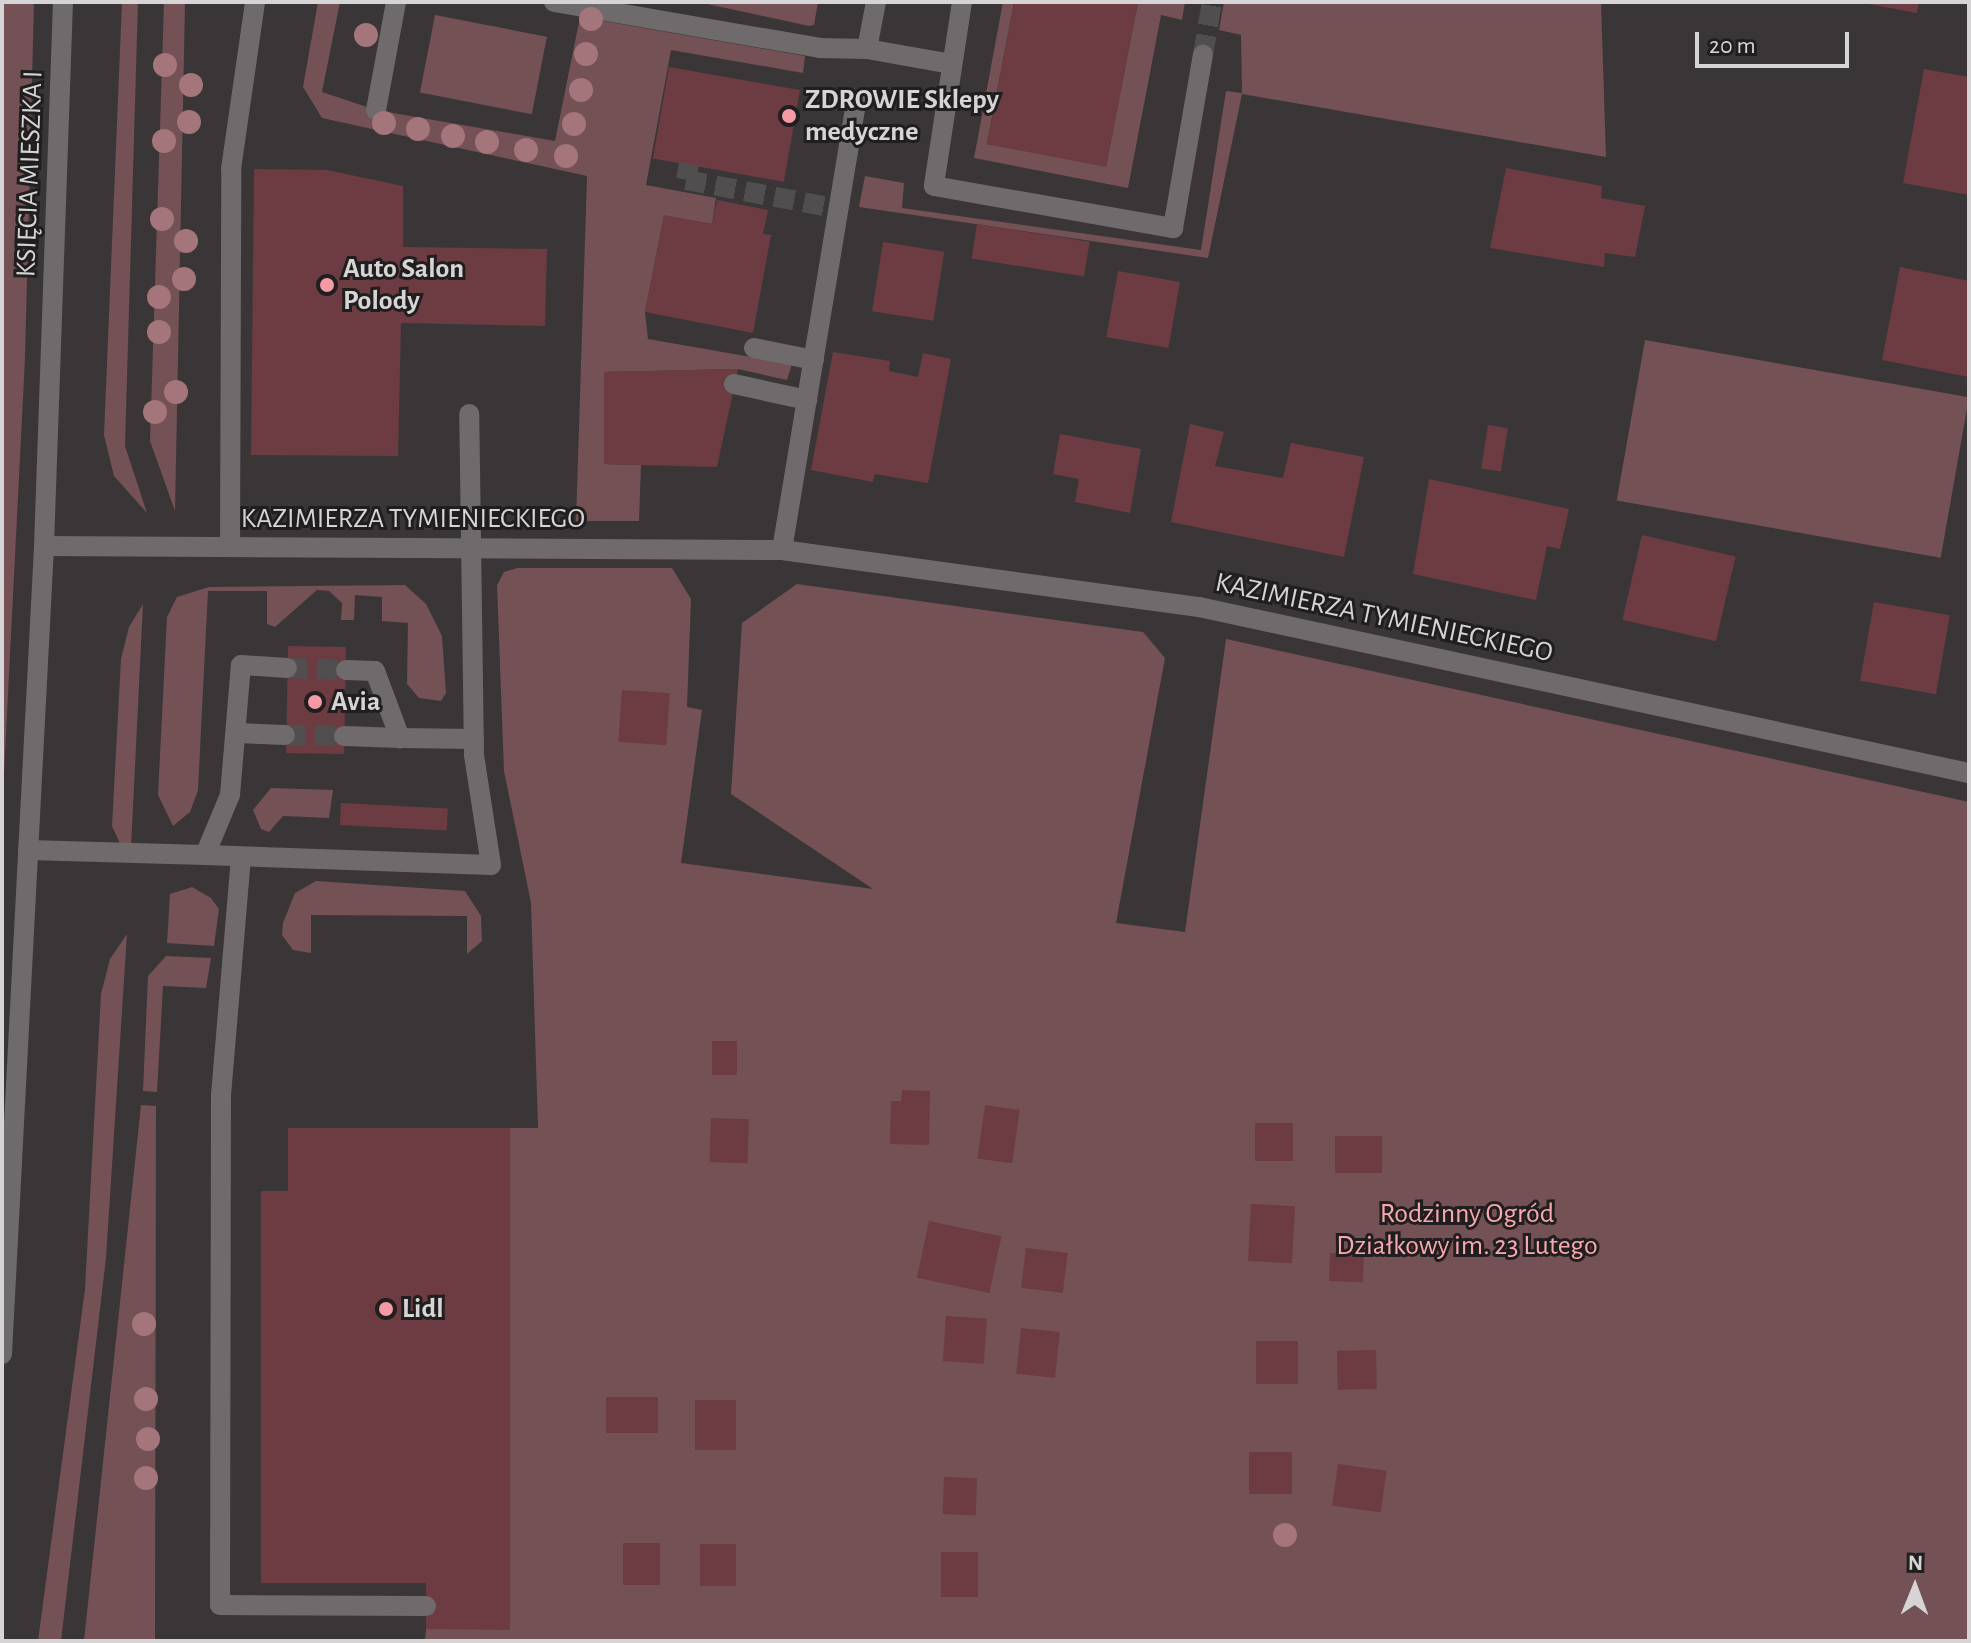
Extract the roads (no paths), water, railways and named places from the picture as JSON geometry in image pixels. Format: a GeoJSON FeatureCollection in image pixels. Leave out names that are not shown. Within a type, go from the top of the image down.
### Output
{"type":"FeatureCollection","features":[{"type":"Feature","properties":{"kind":"street","name":"KSIĘCIA MIESZKA I"},"geometry":{"type":"LineString","coordinates":[[2,1354],[44,546],[63,2]]}},
{"type":"Feature","properties":{"kind":"street"},"geometry":{"type":"LineString","coordinates":[[230,547],[231,169],[255,2]]}},
{"type":"Feature","properties":{"kind":"street"},"geometry":{"type":"LineString","coordinates":[[376,110],[396,2]]}},
{"type":"Feature","properties":{"kind":"street"},"geometry":{"type":"LineString","coordinates":[[554,2],[820,48],[867,49],[951,64]]}},
{"type":"Feature","properties":{"kind":"street"},"geometry":{"type":"LineString","coordinates":[[867,49],[876,2]]}},
{"type":"Feature","properties":{"kind":"street"},"geometry":{"type":"LineString","coordinates":[[962,2],[934,186],[1173,228],[1203,55]]}},
{"type":"Feature","properties":{"kind":"street"},"geometry":{"type":"LineString","coordinates":[[782,550],[856,101]]}},
{"type":"Feature","properties":{"kind":"street"},"geometry":{"type":"LineString","coordinates":[[754,348],[814,360]]}},
{"type":"Feature","properties":{"kind":"street"},"geometry":{"type":"LineString","coordinates":[[734,384],[807,400]]}},
{"type":"Feature","properties":{"kind":"street"},"geometry":{"type":"LineString","coordinates":[[28,850],[491,865],[474,739],[469,414]]}},
{"type":"Feature","properties":{"kind":"street","name":"KAZIMIERZA TYMIENIECKIEGO"},"geometry":{"type":"LineString","coordinates":[[44,546],[782,550],[1199,607],[1969,773]]}},
{"type":"Feature","properties":{"kind":"street"},"geometry":{"type":"LineString","coordinates":[[205,855],[230,795],[241,665],[287,668]]}},
{"type":"Feature","properties":{"kind":"street"},"geometry":{"type":"LineString","coordinates":[[346,670],[375,671],[400,738]]}},
{"type":"Feature","properties":{"kind":"street"},"geometry":{"type":"LineString","coordinates":[[236,733],[285,735]]}},
{"type":"Feature","properties":{"kind":"street"},"geometry":{"type":"LineString","coordinates":[[344,736],[474,739]]}},
{"type":"Feature","properties":{"kind":"street"},"geometry":{"type":"LineString","coordinates":[[241,857],[221,1094],[220,1605],[426,1606]]}},
{"type":"Feature","properties":{"kind":"tunnel"},"geometry":{"type":"LineString","coordinates":[[1203,55],[1212,2]]}},
{"type":"Feature","properties":{"kind":"tunnel"},"geometry":{"type":"LineString","coordinates":[[689,164],[686,180],[839,209]]}},
{"type":"Feature","properties":{"kind":"tunnel"},"geometry":{"type":"LineString","coordinates":[[287,668],[346,670]]}},
{"type":"Feature","properties":{"kind":"tunnel"},"geometry":{"type":"LineString","coordinates":[[285,735],[344,736]]}},
{"type":"Feature","properties":{"kind":"place","name":"ZDROWIE Sklepy medyczne"},"geometry":{"type":"Point","coordinates":[789,116]}},
{"type":"Feature","properties":{"kind":"place","name":"Auto Salon Polody"},"geometry":{"type":"Point","coordinates":[327,285]}},
{"type":"Feature","properties":{"kind":"place","name":"Avia"},"geometry":{"type":"Point","coordinates":[315,702]}},
{"type":"Feature","properties":{"kind":"place","name":"Lidl"},"geometry":{"type":"Point","coordinates":[386,1309]}},
{"type":"Feature","properties":{"kind":"park label","name":"Rodzinny Ogród Działkowy im. 23 Lutego"},"geometry":{"type":"Point","coordinates":[1467,1230]}}]}
